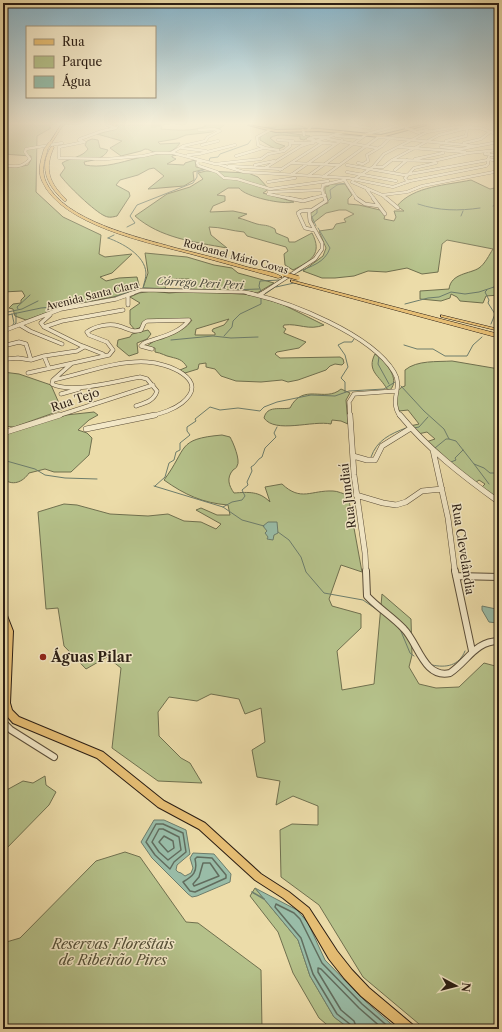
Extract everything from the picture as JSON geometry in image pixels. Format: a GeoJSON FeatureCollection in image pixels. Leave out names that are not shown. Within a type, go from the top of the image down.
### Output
{"type":"FeatureCollection","features":[{"type":"Feature","properties":{"kind":"highway","name":"Rodoanel Mário Covas"},"geometry":{"type":"LineString","coordinates":[[42,173],[44,182],[54,196],[79,214],[112,230],[128,236],[282,275]]}},
{"type":"Feature","properties":{"kind":"highway","name":"Rodoanel Mário Covas"},"geometry":{"type":"LineString","coordinates":[[47,173],[53,187],[64,198],[86,213],[117,228],[499,336]]}},
{"type":"Feature","properties":{"kind":"highway","name":"Rodoanel Mário Covas"},"geometry":{"type":"LineString","coordinates":[[295,279],[499,330]]}},
{"type":"Feature","properties":{"kind":"main road"},"geometry":{"type":"LineString","coordinates":[[3,613],[9,631],[5,680],[7,708],[16,720],[100,755],[161,804],[202,826],[258,877],[286,894],[306,911],[333,956],[348,974],[365,992],[409,1029]]}},
{"type":"Feature","properties":{"kind":"street"},"geometry":{"type":"LineString","coordinates":[[218,173],[223,177],[270,189],[344,179]]}},
{"type":"Feature","properties":{"kind":"street"},"geometry":{"type":"LineString","coordinates":[[264,173],[323,176],[390,187],[450,173]]}},
{"type":"Feature","properties":{"kind":"street"},"geometry":{"type":"LineString","coordinates":[[268,182],[307,176],[311,173]]}},
{"type":"Feature","properties":{"kind":"street"},"geometry":{"type":"LineString","coordinates":[[323,176],[327,173]]}},
{"type":"Feature","properties":{"kind":"street"},"geometry":{"type":"LineString","coordinates":[[347,173],[348,178]]}},
{"type":"Feature","properties":{"kind":"street"},"geometry":{"type":"LineString","coordinates":[[355,173],[396,181]]}},
{"type":"Feature","properties":{"kind":"street"},"geometry":{"type":"LineString","coordinates":[[387,173],[407,175],[415,173]]}},
{"type":"Feature","properties":{"kind":"street"},"geometry":{"type":"LineString","coordinates":[[425,178],[438,181],[447,181],[487,173]]}},
{"type":"Feature","properties":{"kind":"street"},"geometry":{"type":"LineString","coordinates":[[352,180],[361,174]]}},
{"type":"Feature","properties":{"kind":"street"},"geometry":{"type":"LineString","coordinates":[[407,175],[405,179],[408,182]]}},
{"type":"Feature","properties":{"kind":"street"},"geometry":{"type":"LineString","coordinates":[[322,190],[325,184],[348,178],[382,195],[398,208]]}},
{"type":"Feature","properties":{"kind":"street"},"geometry":{"type":"LineString","coordinates":[[344,179],[358,201],[366,205],[379,206]]}},
{"type":"Feature","properties":{"kind":"street"},"geometry":{"type":"LineString","coordinates":[[382,195],[399,193],[438,181]]}},
{"type":"Feature","properties":{"kind":"street"},"geometry":{"type":"LineString","coordinates":[[365,187],[383,209],[385,214]]}},
{"type":"Feature","properties":{"kind":"street"},"geometry":{"type":"LineString","coordinates":[[322,190],[267,193],[301,201],[325,195]]}},
{"type":"Feature","properties":{"kind":"street"},"geometry":{"type":"LineString","coordinates":[[314,230],[305,228],[298,213],[301,211],[310,210],[326,201],[322,190]]}},
{"type":"Feature","properties":{"kind":"street"},"geometry":{"type":"LineString","coordinates":[[399,193],[405,196]]}},
{"type":"Feature","properties":{"kind":"street"},"geometry":{"type":"LineString","coordinates":[[260,295],[289,275],[307,265],[322,249],[322,244],[314,230],[309,216],[310,210]]}},
{"type":"Feature","properties":{"kind":"street","name":"Avenida Santa Clara"},"geometry":{"type":"LineString","coordinates":[[3,331],[55,311],[114,299],[140,290],[237,292],[260,295],[296,307],[338,327],[372,348],[393,370],[398,381],[393,400],[396,410],[411,428],[433,450],[460,473],[499,502]]}},
{"type":"Feature","properties":{"kind":"street"},"geometry":{"type":"LineString","coordinates":[[128,295],[128,305]]}},
{"type":"Feature","properties":{"kind":"street"},"geometry":{"type":"LineString","coordinates":[[44,327],[62,321],[124,310]]}},
{"type":"Feature","properties":{"kind":"street"},"geometry":{"type":"LineString","coordinates":[[55,311],[42,322],[42,326],[68,340],[103,354]]}},
{"type":"Feature","properties":{"kind":"street"},"geometry":{"type":"LineString","coordinates":[[28,373],[106,356],[113,351],[110,344],[88,334],[88,331],[91,329],[115,325],[129,331],[136,332],[141,330],[144,323],[147,321],[188,320],[187,323],[179,329],[144,343],[141,346],[152,349]]}},
{"type":"Feature","properties":{"kind":"street"},"geometry":{"type":"LineString","coordinates":[[20,325],[30,332],[62,344]]}},
{"type":"Feature","properties":{"kind":"street"},"geometry":{"type":"LineString","coordinates":[[3,346],[16,342],[25,343],[31,360]]}},
{"type":"Feature","properties":{"kind":"street"},"geometry":{"type":"LineString","coordinates":[[7,359],[18,358],[31,360],[44,356],[77,351],[83,349],[83,346]]}},
{"type":"Feature","properties":{"kind":"street"},"geometry":{"type":"LineString","coordinates":[[44,356],[49,368]]}},
{"type":"Feature","properties":{"kind":"street"},"geometry":{"type":"LineString","coordinates":[[53,380],[143,362],[158,364],[174,369],[186,376],[191,383],[192,390],[188,397],[174,408],[86,429]]}},
{"type":"Feature","properties":{"kind":"street"},"geometry":{"type":"LineString","coordinates":[[53,380],[73,363]]}},
{"type":"Feature","properties":{"kind":"street"},"geometry":{"type":"LineString","coordinates":[[62,394],[135,377],[144,378],[153,385],[157,391],[155,397],[149,402],[136,406]]}},
{"type":"Feature","properties":{"kind":"street"},"geometry":{"type":"LineString","coordinates":[[53,380],[52,384],[58,387],[88,387]]}},
{"type":"Feature","properties":{"kind":"street","name":"Rua Tejo"},"geometry":{"type":"LineString","coordinates":[[3,434],[153,385]]}},
{"type":"Feature","properties":{"kind":"street","name":"Rua Jundiaí"},"geometry":{"type":"LineString","coordinates":[[395,391],[354,394],[349,402],[356,495],[365,553],[368,597],[407,632],[422,660],[436,672],[443,674],[454,671],[462,664],[472,651]]}},
{"type":"Feature","properties":{"kind":"street"},"geometry":{"type":"LineString","coordinates":[[353,456],[367,460],[375,460],[382,446],[411,428]]}},
{"type":"Feature","properties":{"kind":"street","name":"Rua Clevelândia"},"geometry":{"type":"LineString","coordinates":[[433,450],[448,518],[456,576],[472,651]]}},
{"type":"Feature","properties":{"kind":"street"},"geometry":{"type":"LineString","coordinates":[[356,495],[383,503],[396,505],[406,502],[422,490],[442,489]]}},
{"type":"Feature","properties":{"kind":"street"},"geometry":{"type":"LineString","coordinates":[[456,576],[499,577]]}},
{"type":"Feature","properties":{"kind":"street"},"geometry":{"type":"LineString","coordinates":[[472,651],[488,642],[499,641]]}},
{"type":"Feature","properties":{"kind":"street"},"geometry":{"type":"LineString","coordinates":[[3,722],[11,730],[54,757]]}},
{"type":"Feature","properties":{"kind":"green space"},"geometry":{"type":"Polygon","coordinates":[[[3,173],[36,173],[36,192],[63,217],[101,235],[99,254],[105,257],[132,254],[112,273],[100,277],[106,281],[119,278],[137,277],[140,289],[113,297],[65,306],[26,320],[15,316],[13,309],[9,308],[13,304],[21,303],[21,300],[25,296],[22,291],[3,292],[3,173]]]}},
{"type":"Feature","properties":{"kind":"green space"},"geometry":{"type":"Polygon","coordinates":[[[61,173],[141,173],[120,180],[116,185],[129,192],[130,196],[117,216],[111,217],[106,217],[88,204],[60,175],[61,173]]]}},
{"type":"Feature","properties":{"kind":"green space"},"geometry":{"type":"Polygon","coordinates":[[[160,173],[193,173],[194,180],[184,186],[148,189],[164,176],[160,173]]]}},
{"type":"Feature","properties":{"kind":"green space"},"geometry":{"type":"Polygon","coordinates":[[[198,173],[248,173],[258,177],[269,189],[263,193],[294,202],[289,203],[265,200],[249,194],[239,188],[228,188],[217,195],[225,196],[225,201],[213,206],[210,212],[233,211],[247,214],[238,218],[272,227],[275,229],[276,233],[288,238],[289,242],[295,242],[312,233],[315,240],[316,252],[310,260],[293,270],[285,265],[284,254],[288,251],[286,247],[247,236],[244,232],[209,227],[211,235],[227,248],[190,241],[166,234],[135,216],[167,194],[190,187],[203,179],[198,173]]]}},
{"type":"Feature","properties":{"kind":"green space"},"geometry":{"type":"Polygon","coordinates":[[[471,180],[490,189],[499,187],[499,295],[486,296],[483,303],[460,301],[457,297],[451,294],[450,298],[441,301],[420,299],[420,291],[449,289],[450,284],[457,277],[479,268],[485,262],[493,249],[447,240],[442,244],[438,272],[422,274],[407,268],[386,272],[368,271],[354,276],[322,278],[303,271],[323,256],[326,248],[319,231],[333,229],[336,224],[346,222],[344,219],[354,214],[346,210],[339,210],[326,213],[313,223],[310,214],[321,205],[328,203],[325,187],[329,186],[329,184],[345,184],[352,195],[348,199],[348,204],[380,210],[385,215],[384,219],[394,221],[396,217],[394,211],[404,211],[397,206],[412,194],[431,187],[471,180]]]}},
{"type":"Feature","properties":{"kind":"green space"},"geometry":{"type":"Polygon","coordinates":[[[145,253],[187,257],[214,265],[232,268],[238,273],[274,283],[257,293],[188,289],[189,279],[172,279],[166,284],[165,289],[143,288],[148,273],[145,253]]]}},
{"type":"Feature","properties":{"kind":"green space"},"geometry":{"type":"Polygon","coordinates":[[[152,291],[169,293],[195,291],[254,295],[284,305],[324,325],[318,327],[308,327],[284,325],[283,327],[286,329],[284,333],[306,342],[299,348],[277,352],[275,354],[280,358],[340,357],[343,359],[344,363],[342,365],[335,364],[326,370],[288,382],[282,380],[261,382],[236,381],[221,376],[215,369],[206,367],[206,363],[199,364],[198,369],[185,373],[180,370],[187,367],[182,361],[155,352],[155,348],[146,347],[157,340],[182,330],[192,320],[147,320],[135,330],[130,324],[130,310],[140,303],[130,297],[139,293],[152,291]],[[229,319],[196,329],[195,335],[215,335],[212,331],[213,329],[224,325],[229,319]]]}},
{"type":"Feature","properties":{"kind":"green space"},"geometry":{"type":"Polygon","coordinates":[[[148,330],[151,334],[147,339],[137,343],[138,353],[129,356],[117,346],[118,340],[130,337],[132,334],[148,330]]]}},
{"type":"Feature","properties":{"kind":"green space"},"geometry":{"type":"Polygon","coordinates":[[[375,354],[383,361],[393,376],[393,386],[390,390],[387,389],[373,369],[372,365],[375,354]]]}},
{"type":"Feature","properties":{"kind":"green space"},"geometry":{"type":"Polygon","coordinates":[[[452,361],[499,369],[499,500],[481,488],[485,484],[479,480],[475,483],[426,442],[435,439],[427,432],[418,434],[410,426],[419,424],[408,410],[399,411],[397,407],[397,393],[405,386],[405,370],[421,363],[452,361]]]}},
{"type":"Feature","properties":{"kind":"green space"},"geometry":{"type":"Polygon","coordinates":[[[3,372],[19,374],[51,385],[62,410],[14,427],[3,426],[3,372]]]}},
{"type":"Feature","properties":{"kind":"green space"},"geometry":{"type":"Polygon","coordinates":[[[341,389],[350,393],[346,400],[348,424],[341,421],[332,420],[331,424],[323,423],[285,426],[269,423],[264,418],[268,411],[290,408],[295,400],[301,396],[308,394],[335,393],[341,389]]]}},
{"type":"Feature","properties":{"kind":"green space"},"geometry":{"type":"Polygon","coordinates":[[[94,412],[98,415],[89,420],[78,430],[87,433],[92,438],[89,455],[71,472],[54,472],[45,469],[29,473],[21,481],[14,483],[6,481],[3,478],[3,435],[66,415],[94,412]]]}},
{"type":"Feature","properties":{"kind":"green space"},"geometry":{"type":"Polygon","coordinates":[[[222,435],[230,437],[235,447],[238,460],[237,467],[231,473],[229,479],[234,493],[258,494],[270,502],[265,487],[282,484],[295,493],[301,494],[337,491],[348,495],[362,572],[341,565],[329,599],[332,606],[361,614],[361,628],[337,651],[342,690],[374,684],[382,594],[411,619],[412,655],[409,667],[419,684],[436,688],[459,687],[484,663],[499,667],[499,1029],[425,1029],[363,977],[319,905],[281,877],[280,830],[292,824],[318,825],[318,806],[293,796],[276,805],[280,781],[257,777],[252,750],[265,742],[261,708],[245,714],[239,699],[211,694],[197,701],[169,697],[158,712],[159,736],[181,758],[190,763],[202,783],[158,781],[112,748],[121,668],[107,657],[86,669],[64,646],[58,608],[46,609],[38,512],[64,504],[77,505],[110,514],[148,516],[168,514],[184,521],[201,522],[216,529],[221,524],[196,510],[201,508],[217,515],[230,515],[228,505],[210,502],[194,497],[179,490],[164,480],[185,447],[190,443],[197,439],[222,435]]]}},
{"type":"Feature","properties":{"kind":"green space"},"geometry":{"type":"Polygon","coordinates":[[[45,776],[46,785],[56,792],[49,805],[3,852],[3,792],[23,781],[33,783],[45,776]]]}},
{"type":"Feature","properties":{"kind":"green space","name":"Reservas Florestais de Ribeirão Pires"},"geometry":{"type":"Polygon","coordinates":[[[125,852],[140,857],[186,922],[198,923],[261,970],[262,1029],[3,1029],[3,943],[20,938],[96,861],[125,852]]]}},
{"type":"Feature","properties":{"kind":"green space"},"geometry":{"type":"Polygon","coordinates":[[[255,888],[298,940],[310,976],[334,1017],[350,1029],[332,1029],[319,1018],[293,973],[278,932],[250,896],[255,888]]]}},
{"type":"Feature","properties":{"kind":"water"},"geometry":{"type":"Polygon","coordinates":[[[268,522],[277,522],[278,533],[274,535],[273,540],[267,539],[268,537],[265,533],[267,531],[263,526],[268,522]]]}},
{"type":"Feature","properties":{"kind":"water"},"geometry":{"type":"Polygon","coordinates":[[[482,606],[496,609],[499,621],[497,623],[489,622],[482,610],[482,606]]]}},
{"type":"Feature","properties":{"kind":"water"},"geometry":{"type":"Polygon","coordinates":[[[154,820],[164,820],[186,830],[190,854],[177,865],[176,870],[178,872],[185,876],[191,873],[193,868],[190,858],[193,853],[214,854],[231,874],[230,882],[197,896],[192,897],[188,894],[152,858],[141,842],[154,820]]]}},
{"type":"Feature","properties":{"kind":"water"},"geometry":{"type":"Polygon","coordinates":[[[255,888],[297,910],[308,923],[325,960],[365,1001],[397,1029],[350,1029],[334,1017],[310,976],[298,940],[255,888]]]}},
{"type":"Feature","properties":{"kind":"waterway"},"geometry":{"type":"LineString","coordinates":[[127,227],[135,223],[130,216],[137,205],[193,183],[197,177],[197,173]]}},
{"type":"Feature","properties":{"kind":"waterway"},"geometry":{"type":"LineString","coordinates":[[328,201],[331,198],[330,190],[337,185],[345,183]]}},
{"type":"Feature","properties":{"kind":"waterway"},"geometry":{"type":"LineString","coordinates":[[418,204],[449,210],[480,208]]}},
{"type":"Feature","properties":{"kind":"waterway"},"geometry":{"type":"LineString","coordinates":[[493,206],[499,204]]}},
{"type":"Feature","properties":{"kind":"waterway"},"geometry":{"type":"LineString","coordinates":[[316,226],[312,217],[317,213],[317,209],[322,205]]}},
{"type":"Feature","properties":{"kind":"waterway"},"geometry":{"type":"LineString","coordinates":[[461,216],[463,211]]}},
{"type":"Feature","properties":{"kind":"waterway"},"geometry":{"type":"LineString","coordinates":[[298,272],[321,261],[328,253],[330,248],[318,228]]}},
{"type":"Feature","properties":{"kind":"waterway","name":"Córrego Peri Peri"},"geometry":{"type":"LineString","coordinates":[[114,235],[108,238],[120,243],[132,251],[142,261],[146,273],[143,288],[220,290]]}},
{"type":"Feature","properties":{"kind":"waterway"},"geometry":{"type":"LineString","coordinates":[[3,254],[7,256]]}},
{"type":"Feature","properties":{"kind":"waterway"},"geometry":{"type":"LineString","coordinates":[[261,292],[259,286],[260,281],[280,280]]}},
{"type":"Feature","properties":{"kind":"waterway"},"geometry":{"type":"LineString","coordinates":[[405,304],[428,298],[439,297],[451,292],[465,294],[479,292],[494,287],[496,281],[499,281]]}},
{"type":"Feature","properties":{"kind":"waterway"},"geometry":{"type":"LineString","coordinates":[[276,287],[294,283],[310,287]]}},
{"type":"Feature","properties":{"kind":"waterway"},"geometry":{"type":"LineString","coordinates":[[265,294],[278,285]]}},
{"type":"Feature","properties":{"kind":"waterway","name":"Córrego Peri Peri"},"geometry":{"type":"LineString","coordinates":[[112,298],[138,288]]}},
{"type":"Feature","properties":{"kind":"waterway","name":"Córrego Peri Peri"},"geometry":{"type":"LineString","coordinates":[[231,290],[259,289]]}},
{"type":"Feature","properties":{"kind":"waterway"},"geometry":{"type":"LineString","coordinates":[[487,290],[485,292],[489,300],[488,303],[495,314],[491,324]]}},
{"type":"Feature","properties":{"kind":"waterway","name":"Córrego Peri Peri"},"geometry":{"type":"LineString","coordinates":[[18,309],[17,307],[30,295]]}},
{"type":"Feature","properties":{"kind":"waterway"},"geometry":{"type":"LineString","coordinates":[[224,336],[232,327],[233,321],[240,314],[261,304],[261,298]]}},
{"type":"Feature","properties":{"kind":"waterway","name":"Córrego Peri Peri"},"geometry":{"type":"LineString","coordinates":[[3,313],[22,309],[38,301]]}},
{"type":"Feature","properties":{"kind":"waterway","name":"Córrego Peri Peri"},"geometry":{"type":"LineString","coordinates":[[16,313],[41,308],[82,304]]}},
{"type":"Feature","properties":{"kind":"waterway","name":"Córrego Peri Peri"},"geometry":{"type":"LineString","coordinates":[[12,314],[16,313]]}},
{"type":"Feature","properties":{"kind":"waterway"},"geometry":{"type":"LineString","coordinates":[[14,325],[16,323],[16,313]]}},
{"type":"Feature","properties":{"kind":"waterway","name":"Córrego Peri Peri"},"geometry":{"type":"LineString","coordinates":[[3,316],[12,314]]}},
{"type":"Feature","properties":{"kind":"waterway"},"geometry":{"type":"LineString","coordinates":[[12,314],[14,323],[12,326]]}},
{"type":"Feature","properties":{"kind":"waterway"},"geometry":{"type":"LineString","coordinates":[[171,340],[213,336],[231,338],[258,337]]}},
{"type":"Feature","properties":{"kind":"waterway"},"geometry":{"type":"LineString","coordinates":[[404,345],[417,349],[433,349],[445,356],[467,356],[473,345],[482,337]]}},
{"type":"Feature","properties":{"kind":"waterway"},"geometry":{"type":"LineString","coordinates":[[345,392],[345,382],[341,378],[348,367],[345,355],[338,345],[344,342],[352,342],[354,339]]}},
{"type":"Feature","properties":{"kind":"waterway"},"geometry":{"type":"LineString","coordinates":[[379,357],[378,364],[389,384]]}},
{"type":"Feature","properties":{"kind":"waterway"},"geometry":{"type":"LineString","coordinates":[[155,486],[165,477],[169,463],[174,460],[176,452],[180,450],[180,443],[190,435],[187,431],[187,427],[196,421],[195,419],[210,407],[220,410],[238,408],[260,411],[264,407],[277,402],[311,395],[335,396],[349,391],[384,389],[395,382]]}},
{"type":"Feature","properties":{"kind":"waterway","name":"Córrego Peri Peri"},"geometry":{"type":"LineString","coordinates":[[401,386],[424,411],[444,429],[449,439]]}},
{"type":"Feature","properties":{"kind":"waterway"},"geometry":{"type":"LineString","coordinates":[[414,428],[419,427],[428,417]]}},
{"type":"Feature","properties":{"kind":"waterway"},"geometry":{"type":"LineString","coordinates":[[223,507],[232,502],[242,500],[245,496],[242,490],[248,485],[247,482],[252,471],[251,467],[262,457],[265,448],[276,437],[274,433],[277,427]]}},
{"type":"Feature","properties":{"kind":"waterway"},"geometry":{"type":"LineString","coordinates":[[371,457],[380,442],[406,428]]}},
{"type":"Feature","properties":{"kind":"waterway"},"geometry":{"type":"LineString","coordinates":[[435,448],[446,439],[449,439]]}},
{"type":"Feature","properties":{"kind":"waterway","name":"Córrego Peri Peri"},"geometry":{"type":"LineString","coordinates":[[449,439],[456,441],[474,464]]}},
{"type":"Feature","properties":{"kind":"waterway"},"geometry":{"type":"LineString","coordinates":[[451,462],[456,460],[455,458],[463,450]]}},
{"type":"Feature","properties":{"kind":"waterway"},"geometry":{"type":"LineString","coordinates":[[3,460],[35,469],[45,475],[65,478],[97,479]]}},
{"type":"Feature","properties":{"kind":"waterway","name":"Córrego Peri Peri"},"geometry":{"type":"LineString","coordinates":[[474,464],[484,468],[490,473],[499,473]]}},
{"type":"Feature","properties":{"kind":"waterway","name":"Córrego Peri Peri"},"geometry":{"type":"LineString","coordinates":[[474,464],[489,484]]}},
{"type":"Feature","properties":{"kind":"waterway"},"geometry":{"type":"LineString","coordinates":[[154,486],[223,507]]}},
{"type":"Feature","properties":{"kind":"waterway"},"geometry":{"type":"LineString","coordinates":[[223,507],[242,520],[264,526]]}},
{"type":"Feature","properties":{"kind":"waterway"},"geometry":{"type":"LineString","coordinates":[[278,532],[289,540],[301,557],[306,572],[324,593],[363,600],[376,609]]}},
{"type":"Feature","properties":{"kind":"waterway"},"geometry":{"type":"LineString","coordinates":[[400,629],[410,653],[414,656]]}},
{"type":"Feature","properties":{"kind":"waterway"},"geometry":{"type":"LineString","coordinates":[[432,665],[452,665],[459,660],[465,651]]}},
{"type":"Feature","properties":{"kind":"waterway"},"geometry":{"type":"LineString","coordinates":[[252,892],[264,899]]}},
{"type":"Feature","properties":{"kind":"place","name":"Águas Pilar"},"geometry":{"type":"Point","coordinates":[43,657]}}]}
